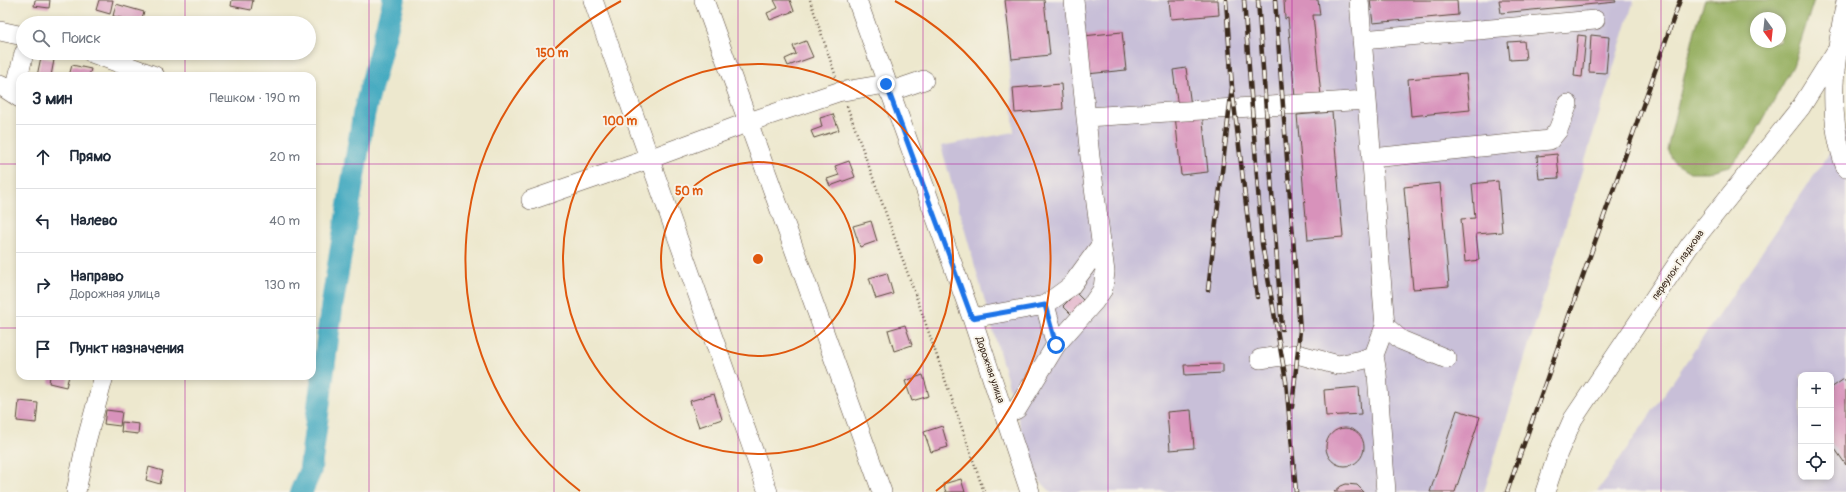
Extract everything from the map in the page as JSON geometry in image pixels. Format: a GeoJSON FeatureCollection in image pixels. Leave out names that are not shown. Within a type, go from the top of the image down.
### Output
{"type":"FeatureCollection","features":[{"type":"Feature","properties":{"kind":"street"},"geometry":{"type":"LineString","coordinates":[[593,0],[768,492]]}},
{"type":"Feature","properties":{"kind":"street"},"geometry":{"type":"LineString","coordinates":[[704,0],[882,492]]}},
{"type":"Feature","properties":{"kind":"street","name":"Дорожная улица"},"geometry":{"type":"LineString","coordinates":[[857,0],[972,318],[1030,492]]}},
{"type":"Feature","properties":{"kind":"street"},"geometry":{"type":"LineString","coordinates":[[1005,415],[1017,409],[1056,345],[1094,302],[1103,289],[1105,272],[1086,118],[1074,0]]}},
{"type":"Feature","properties":{"kind":"street"},"geometry":{"type":"LineString","coordinates":[[1359,0],[1385,326],[1374,355],[1377,374],[1386,492]]}},
{"type":"Feature","properties":{"kind":"street","name":"переулок Гладкова"},"geometry":{"type":"LineString","coordinates":[[1846,1],[1841,48],[1833,86],[1834,116],[1841,156],[1846,168]]}},
{"type":"Feature","properties":{"kind":"street"},"geometry":{"type":"LineString","coordinates":[[1362,40],[1595,20]]}},
{"type":"Feature","properties":{"kind":"street"},"geometry":{"type":"LineString","coordinates":[[0,31],[16,34]]}},
{"type":"Feature","properties":{"kind":"street","name":"переулок Гладкова"},"geometry":{"type":"LineString","coordinates":[[1546,492],[1558,453],[1573,420],[1690,245],[1801,107],[1841,48]]}},
{"type":"Feature","properties":{"kind":"street"},"geometry":{"type":"LineString","coordinates":[[18,72],[22,60]]}},
{"type":"Feature","properties":{"kind":"street"},"geometry":{"type":"LineString","coordinates":[[111,60],[144,72]]}},
{"type":"Feature","properties":{"kind":"street"},"geometry":{"type":"LineString","coordinates":[[11,92],[16,77]]}},
{"type":"Feature","properties":{"kind":"street"},"geometry":{"type":"LineString","coordinates":[[531,200],[749,122],[841,91],[888,88],[924,80]]}},
{"type":"Feature","properties":{"kind":"street"},"geometry":{"type":"LineString","coordinates":[[1086,118],[1367,100]]}},
{"type":"Feature","properties":{"kind":"street"},"geometry":{"type":"LineString","coordinates":[[1372,158],[1550,140],[1558,130],[1568,104]]}},
{"type":"Feature","properties":{"kind":"street"},"geometry":{"type":"LineString","coordinates":[[972,318],[1045,305],[1071,286],[1101,245]]}},
{"type":"Feature","properties":{"kind":"street"},"geometry":{"type":"LineString","coordinates":[[1045,305],[1056,345]]}},
{"type":"Feature","properties":{"kind":"street"},"geometry":{"type":"LineString","coordinates":[[1385,326],[1401,340],[1447,359]]}},
{"type":"Feature","properties":{"kind":"street"},"geometry":{"type":"LineString","coordinates":[[1260,359],[1297,354],[1338,364],[1362,360],[1374,355]]}},
{"type":"Feature","properties":{"kind":"street"},"geometry":{"type":"LineString","coordinates":[[76,492],[86,442],[103,380]]}},
{"type":"Feature","properties":{"kind":"path"},"geometry":{"type":"LineString","coordinates":[[810,0],[984,492]]}},
{"type":"Feature","properties":{"kind":"shaded area"},"geometry":{"type":"Polygon","coordinates":[[[1005,0],[1634,0],[1484,492],[1051,492],[1034,475],[941,146],[1014,132],[1005,0]]]}},
{"type":"Feature","properties":{"kind":"shaded area"},"geometry":{"type":"Polygon","coordinates":[[[1846,129],[1846,492],[1597,492],[1846,129]]]}},
{"type":"Feature","properties":{"kind":"green space"},"geometry":{"type":"Polygon","coordinates":[[[1705,0],[1814,0],[1793,66],[1749,145],[1730,166],[1708,172],[1690,172],[1675,163],[1667,150],[1695,30],[1705,0]]]}},
{"type":"Feature","properties":{"kind":"building"},"geometry":{"type":"Polygon","coordinates":[[[35,0],[50,0],[49,8],[34,6],[35,0]]]}},
{"type":"Feature","properties":{"kind":"building"},"geometry":{"type":"Polygon","coordinates":[[[99,0],[113,0],[110,14],[96,10],[99,0]]]}},
{"type":"Feature","properties":{"kind":"building"},"geometry":{"type":"Polygon","coordinates":[[[232,0],[253,0],[251,10],[231,6],[232,0]]]}},
{"type":"Feature","properties":{"kind":"building"},"geometry":{"type":"Polygon","coordinates":[[[774,0],[790,0],[794,11],[770,20],[767,13],[778,8],[774,0]]]}},
{"type":"Feature","properties":{"kind":"building"},"geometry":{"type":"Polygon","coordinates":[[[1005,0],[1044,0],[1050,55],[1012,59],[1005,0]]]}},
{"type":"Feature","properties":{"kind":"building"},"geometry":{"type":"Polygon","coordinates":[[[1169,0],[1218,0],[1219,15],[1171,19],[1169,0]]]}},
{"type":"Feature","properties":{"kind":"building"},"geometry":{"type":"Polygon","coordinates":[[[1284,0],[1318,0],[1320,15],[1313,15],[1321,96],[1295,98],[1288,18],[1285,19],[1284,0]]]}},
{"type":"Feature","properties":{"kind":"building"},"geometry":{"type":"Polygon","coordinates":[[[1370,0],[1457,0],[1458,15],[1373,23],[1370,0]]]}},
{"type":"Feature","properties":{"kind":"building"},"geometry":{"type":"Polygon","coordinates":[[[1499,0],[1615,0],[1616,2],[1501,13],[1499,0]]]}},
{"type":"Feature","properties":{"kind":"building"},"geometry":{"type":"Polygon","coordinates":[[[116,4],[144,12],[143,16],[113,16],[116,4]]]}},
{"type":"Feature","properties":{"kind":"building"},"geometry":{"type":"Polygon","coordinates":[[[1122,32],[1126,70],[1087,74],[1083,36],[1122,32]]]}},
{"type":"Feature","properties":{"kind":"building"},"geometry":{"type":"Polygon","coordinates":[[[1578,35],[1586,36],[1582,77],[1574,76],[1578,35]]]}},
{"type":"Feature","properties":{"kind":"building"},"geometry":{"type":"Polygon","coordinates":[[[1591,35],[1609,37],[1606,73],[1589,72],[1591,35]]]}},
{"type":"Feature","properties":{"kind":"building"},"geometry":{"type":"Polygon","coordinates":[[[806,41],[813,57],[788,66],[785,59],[796,54],[793,46],[806,41]]]}},
{"type":"Feature","properties":{"kind":"building"},"geometry":{"type":"Polygon","coordinates":[[[1524,41],[1526,59],[1510,60],[1508,42],[1524,41]]]}},
{"type":"Feature","properties":{"kind":"building"},"geometry":{"type":"Polygon","coordinates":[[[40,60],[54,60],[52,72],[38,72],[40,60]]]}},
{"type":"Feature","properties":{"kind":"building"},"geometry":{"type":"Polygon","coordinates":[[[72,65],[91,69],[90,72],[70,72],[72,65]]]}},
{"type":"Feature","properties":{"kind":"building"},"geometry":{"type":"Polygon","coordinates":[[[1186,68],[1191,106],[1178,108],[1173,70],[1186,68]]]}},
{"type":"Feature","properties":{"kind":"building"},"geometry":{"type":"Polygon","coordinates":[[[1466,74],[1470,110],[1411,116],[1408,79],[1466,74]]]}},
{"type":"Feature","properties":{"kind":"building"},"geometry":{"type":"Polygon","coordinates":[[[1061,84],[1063,109],[1015,113],[1013,88],[1061,84]]]}},
{"type":"Feature","properties":{"kind":"building"},"geometry":{"type":"Polygon","coordinates":[[[1202,112],[1208,172],[1181,175],[1175,115],[1202,112]]]}},
{"type":"Feature","properties":{"kind":"building"},"geometry":{"type":"Polygon","coordinates":[[[1332,112],[1343,237],[1308,240],[1297,115],[1332,112]]]}},
{"type":"Feature","properties":{"kind":"building"},"geometry":{"type":"Polygon","coordinates":[[[833,114],[839,130],[814,138],[811,131],[822,127],[820,118],[833,114]]]}},
{"type":"Feature","properties":{"kind":"building"},"geometry":{"type":"Polygon","coordinates":[[[1557,154],[1559,178],[1539,179],[1537,156],[1557,154]]]}},
{"type":"Feature","properties":{"kind":"building"},"geometry":{"type":"Polygon","coordinates":[[[849,161],[855,177],[830,186],[827,179],[839,175],[835,166],[849,161]]]}},
{"type":"Feature","properties":{"kind":"building"},"geometry":{"type":"Polygon","coordinates":[[[1498,181],[1502,232],[1476,234],[1479,260],[1465,262],[1461,219],[1475,218],[1472,184],[1498,181]]]}},
{"type":"Feature","properties":{"kind":"building"},"geometry":{"type":"Polygon","coordinates":[[[1440,183],[1449,286],[1413,289],[1404,187],[1440,183]]]}},
{"type":"Feature","properties":{"kind":"building"},"geometry":{"type":"Polygon","coordinates":[[[871,221],[877,241],[860,247],[853,226],[871,221]]]}},
{"type":"Feature","properties":{"kind":"building"},"geometry":{"type":"Polygon","coordinates":[[[887,273],[893,294],[876,299],[869,278],[887,273]]]}},
{"type":"Feature","properties":{"kind":"building"},"geometry":{"type":"Polygon","coordinates":[[[1076,293],[1086,303],[1073,316],[1063,306],[1076,293]]]}},
{"type":"Feature","properties":{"kind":"building"},"geometry":{"type":"Polygon","coordinates":[[[905,325],[912,345],[894,351],[888,330],[905,325]]]}},
{"type":"Feature","properties":{"kind":"building"},"geometry":{"type":"Polygon","coordinates":[[[1223,364],[1223,373],[1185,375],[1184,365],[1223,364]]]}},
{"type":"Feature","properties":{"kind":"building"},"geometry":{"type":"Polygon","coordinates":[[[923,375],[929,396],[912,401],[905,381],[923,375]]]}},
{"type":"Feature","properties":{"kind":"building"},"geometry":{"type":"Polygon","coordinates":[[[1844,379],[1846,382],[1846,465],[1834,447],[1834,386],[1844,379]]]}},
{"type":"Feature","properties":{"kind":"building"},"geometry":{"type":"Polygon","coordinates":[[[49,380],[68,380],[66,387],[49,383],[49,380]]]}},
{"type":"Feature","properties":{"kind":"building"},"geometry":{"type":"Polygon","coordinates":[[[1359,387],[1361,414],[1326,416],[1324,390],[1359,387]]]}},
{"type":"Feature","properties":{"kind":"building"},"geometry":{"type":"Polygon","coordinates":[[[714,394],[722,419],[699,427],[690,401],[714,394]]]}},
{"type":"Feature","properties":{"kind":"building"},"geometry":{"type":"Polygon","coordinates":[[[19,401],[38,403],[36,423],[17,421],[19,401]]]}},
{"type":"Feature","properties":{"kind":"building"},"geometry":{"type":"Polygon","coordinates":[[[106,410],[122,412],[120,426],[104,424],[106,410]]]}},
{"type":"Feature","properties":{"kind":"building"},"geometry":{"type":"Polygon","coordinates":[[[1191,410],[1194,448],[1170,450],[1167,412],[1191,410]]]}},
{"type":"Feature","properties":{"kind":"building"},"geometry":{"type":"Polygon","coordinates":[[[1457,410],[1480,417],[1455,492],[1430,492],[1457,410]]]}},
{"type":"Feature","properties":{"kind":"building"},"geometry":{"type":"Polygon","coordinates":[[[122,422],[139,424],[138,434],[121,432],[122,422]]]}},
{"type":"Feature","properties":{"kind":"building"},"geometry":{"type":"Polygon","coordinates":[[[942,426],[948,447],[931,452],[924,432],[942,426]]]}},
{"type":"Feature","properties":{"kind":"building"},"geometry":{"type":"Polygon","coordinates":[[[1341,428],[1349,428],[1361,437],[1364,447],[1361,457],[1355,463],[1349,466],[1341,466],[1329,457],[1326,451],[1326,443],[1335,431],[1341,428]]]}},
{"type":"Feature","properties":{"kind":"building"},"geometry":{"type":"Polygon","coordinates":[[[149,467],[163,471],[160,484],[146,480],[149,467]]]}},
{"type":"Feature","properties":{"kind":"building"},"geometry":{"type":"Polygon","coordinates":[[[961,479],[965,492],[946,492],[943,484],[961,479]]]}},
{"type":"Feature","properties":{"kind":"building"},"geometry":{"type":"Polygon","coordinates":[[[1346,484],[1357,485],[1364,492],[1334,492],[1346,484]]]}},
{"type":"Feature","properties":{"kind":"waterway"},"geometry":{"type":"LineString","coordinates":[[301,492],[310,471],[332,305],[364,113],[394,0]]}},
{"type":"Feature","properties":{"kind":"railway"},"geometry":{"type":"LineString","coordinates":[[1226,0],[1232,87]]}},
{"type":"Feature","properties":{"kind":"railway"},"geometry":{"type":"LineString","coordinates":[[1244,0],[1262,244],[1286,381],[1296,492]]}},
{"type":"Feature","properties":{"kind":"railway"},"geometry":{"type":"LineString","coordinates":[[1258,0],[1282,329]]}},
{"type":"Feature","properties":{"kind":"railway"},"geometry":{"type":"LineString","coordinates":[[1275,0],[1300,330],[1292,407]]}},
{"type":"Feature","properties":{"kind":"railway"},"geometry":{"type":"LineString","coordinates":[[1507,492],[1680,0]]}},
{"type":"Feature","properties":{"kind":"railway"},"geometry":{"type":"LineString","coordinates":[[1208,290],[1232,87],[1257,297]]}},
{"type":"Feature","properties":{"kind":"route"},"geometry":{"type":"LineString","coordinates":[[886,84],[972,318],[1045,305],[1056,345]]}}]}
